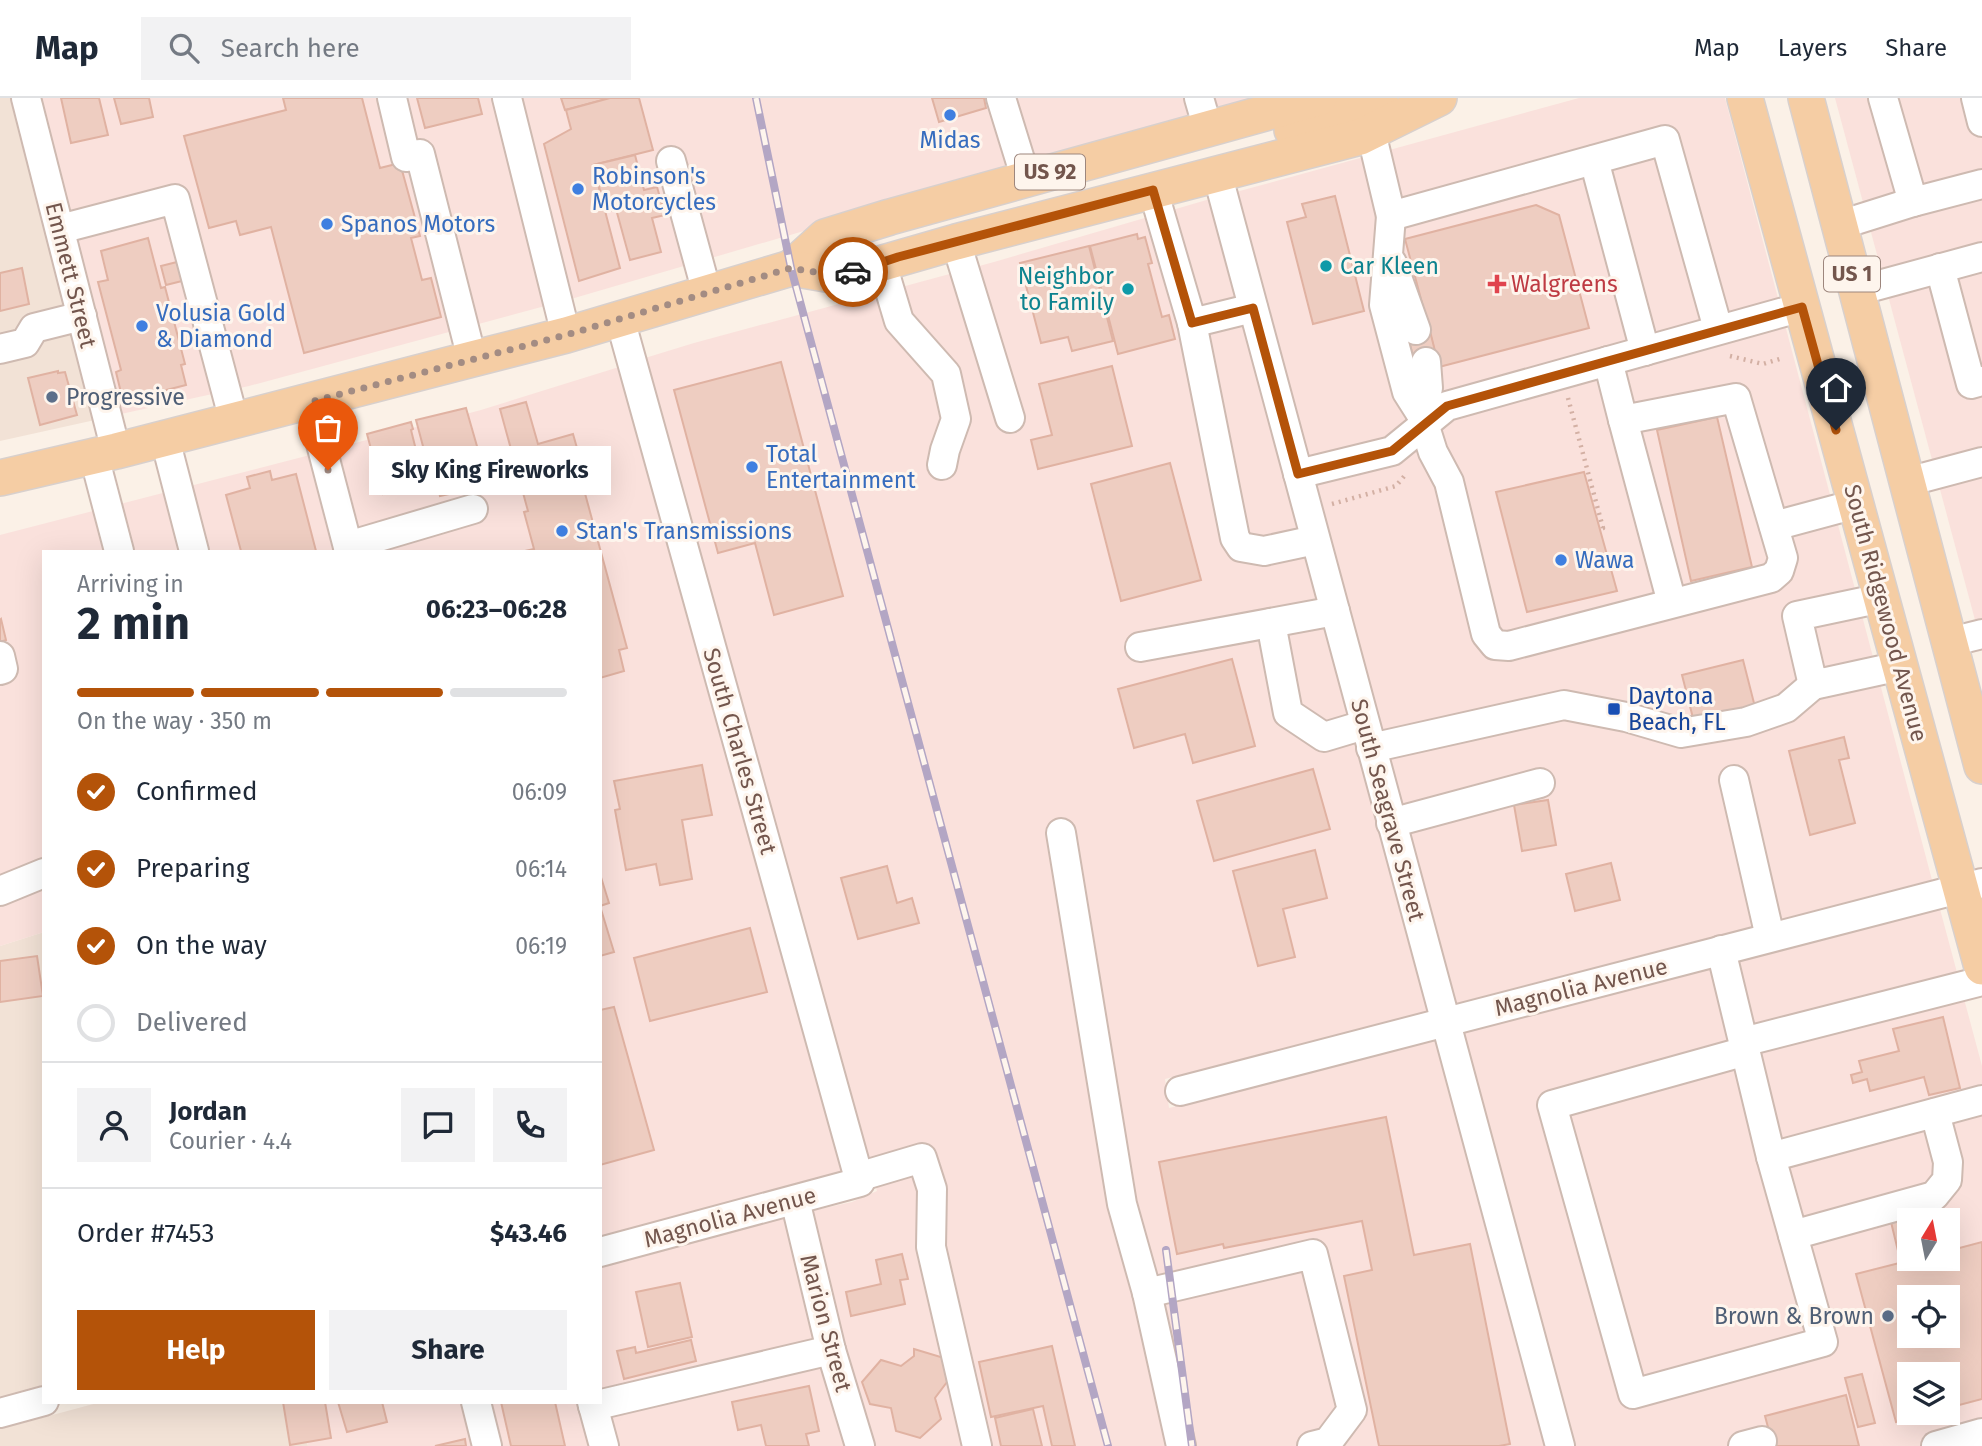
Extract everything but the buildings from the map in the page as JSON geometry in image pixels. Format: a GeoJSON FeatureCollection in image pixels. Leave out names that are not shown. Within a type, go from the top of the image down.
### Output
{"type":"FeatureCollection","features":[{"type":"Feature","properties":{"kind":"main road","name":"US 92"},"geometry":{"type":"LineString","coordinates":[[0,478],[165,439],[566,335],[791,268],[825,237],[1026,179],[1203,113],[1319,98]]}},
{"type":"Feature","properties":{"kind":"main road"},"geometry":{"type":"LineString","coordinates":[[1217,173],[1237,155],[1261,140],[1370,104],[1380,98]]}},
{"type":"Feature","properties":{"kind":"main road","name":"US 92"},"geometry":{"type":"LineString","coordinates":[[791,268],[838,276],[956,242],[1360,137],[1438,98]]}},
{"type":"Feature","properties":{"kind":"main road","name":"South Ridgewood Avenue"},"geometry":{"type":"LineString","coordinates":[[1745,98],[1900,666],[1971,885],[1982,967]]}},
{"type":"Feature","properties":{"kind":"main road","name":"US 1"},"geometry":{"type":"LineString","coordinates":[[1806,98],[1907,482],[1966,638],[1982,765]]}},
{"type":"Feature","properties":{"kind":"main road"},"geometry":{"type":"LineString","coordinates":[[890,261],[974,218],[1190,153],[1201,145],[1203,113]]}},
{"type":"Feature","properties":{"kind":"street","name":"Emmett Street"},"geometry":{"type":"LineString","coordinates":[[26,98],[82,316],[119,550]]}},
{"type":"Feature","properties":{"kind":"street"},"geometry":{"type":"LineString","coordinates":[[391,98],[407,157],[421,154],[472,359]]}},
{"type":"Feature","properties":{"kind":"street"},"geometry":{"type":"LineString","coordinates":[[507,98],[566,335]]}},
{"type":"Feature","properties":{"kind":"street"},"geometry":{"type":"LineString","coordinates":[[1001,98],[1026,179]]}},
{"type":"Feature","properties":{"kind":"street"},"geometry":{"type":"LineString","coordinates":[[1883,98],[1913,202]]}},
{"type":"Feature","properties":{"kind":"street"},"geometry":{"type":"LineString","coordinates":[[1976,98],[1982,122]]}},
{"type":"Feature","properties":{"kind":"street"},"geometry":{"type":"LineString","coordinates":[[1371,132],[1391,216],[1384,305],[1407,393],[1449,482],[1486,634],[1495,645],[1509,646],[1771,578],[1779,571],[1783,558],[1737,398],[1623,420]]}},
{"type":"Feature","properties":{"kind":"street"},"geometry":{"type":"LineString","coordinates":[[1391,216],[1665,140],[1722,342]]}},
{"type":"Feature","properties":{"kind":"street"},"geometry":{"type":"LineString","coordinates":[[1594,160],[1645,351]]}},
{"type":"Feature","properties":{"kind":"street"},"geometry":{"type":"LineString","coordinates":[[671,161],[707,293]]}},
{"type":"Feature","properties":{"kind":"street","name":"South Seagrave Street"},"geometry":{"type":"LineString","coordinates":[[1217,173],[1560,1446]]}},
{"type":"Feature","properties":{"kind":"street"},"geometry":{"type":"LineString","coordinates":[[1840,225],[1982,184]]}},
{"type":"Feature","properties":{"kind":"street"},"geometry":{"type":"LineString","coordinates":[[1153,190],[1192,323],[1235,538],[1241,547],[1264,551],[1315,540]]}},
{"type":"Feature","properties":{"kind":"street"},"geometry":{"type":"LineString","coordinates":[[60,229],[175,199],[234,421]]}},
{"type":"Feature","properties":{"kind":"street"},"geometry":{"type":"LineString","coordinates":[[956,242],[1010,418]]}},
{"type":"Feature","properties":{"kind":"street"},"geometry":{"type":"LineString","coordinates":[[1388,254],[1416,330]]}},
{"type":"Feature","properties":{"kind":"street"},"geometry":{"type":"LineString","coordinates":[[1857,291],[1982,257]]}},
{"type":"Feature","properties":{"kind":"street"},"geometry":{"type":"LineString","coordinates":[[890,261],[899,321],[946,374],[956,419],[944,450],[942,465]]}},
{"type":"Feature","properties":{"kind":"street"},"geometry":{"type":"LineString","coordinates":[[1940,268],[1971,384],[1982,381]]}},
{"type":"Feature","properties":{"kind":"street"},"geometry":{"type":"LineString","coordinates":[[1298,474],[1392,451],[1426,430],[1447,406],[1645,351],[1722,342],[1802,307]]}},
{"type":"Feature","properties":{"kind":"street"},"geometry":{"type":"LineString","coordinates":[[1192,323],[1253,308]]}},
{"type":"Feature","properties":{"kind":"street"},"geometry":{"type":"LineString","coordinates":[[0,349],[25,343],[34,328],[82,316]]}},
{"type":"Feature","properties":{"kind":"street","name":"South Charles Street"},"geometry":{"type":"LineString","coordinates":[[620,319],[859,1180]]}},
{"type":"Feature","properties":{"kind":"street"},"geometry":{"type":"LineString","coordinates":[[1608,361],[1672,603]]}},
{"type":"Feature","properties":{"kind":"street"},"geometry":{"type":"LineString","coordinates":[[1426,362],[1426,430]]}},
{"type":"Feature","properties":{"kind":"street"},"geometry":{"type":"LineString","coordinates":[[310,402],[349,549],[473,509]]}},
{"type":"Feature","properties":{"kind":"street"},"geometry":{"type":"LineString","coordinates":[[165,439],[194,550]]}},
{"type":"Feature","properties":{"kind":"street"},"geometry":{"type":"LineString","coordinates":[[1907,482],[1982,462]]}},
{"type":"Feature","properties":{"kind":"street"},"geometry":{"type":"LineString","coordinates":[[1774,526],[1856,503]]}},
{"type":"Feature","properties":{"kind":"street"},"geometry":{"type":"LineString","coordinates":[[1813,685],[1797,616],[1882,598]]}},
{"type":"Feature","properties":{"kind":"street"},"geometry":{"type":"LineString","coordinates":[[1140,648],[1335,611]]}},
{"type":"Feature","properties":{"kind":"street"},"geometry":{"type":"LineString","coordinates":[[1271,624],[1288,713],[1324,737],[1367,737],[1564,705],[1626,717],[1681,733],[1746,722],[1786,708],[1813,685],[1900,666]]}},
{"type":"Feature","properties":{"kind":"street"},"geometry":{"type":"LineString","coordinates":[[0,656],[3,669],[0,670]]}},
{"type":"Feature","properties":{"kind":"street"},"geometry":{"type":"LineString","coordinates":[[1734,780],[1770,937]]}},
{"type":"Feature","properties":{"kind":"street"},"geometry":{"type":"LineString","coordinates":[[1391,823],[1540,783]]}},
{"type":"Feature","properties":{"kind":"street"},"geometry":{"type":"LineString","coordinates":[[1061,833],[1122,1204],[1147,1293],[1181,1446]]}},
{"type":"Feature","properties":{"kind":"street"},"geometry":{"type":"LineString","coordinates":[[0,891],[42,874]]}},
{"type":"Feature","properties":{"kind":"street","name":"Magnolia Avenue"},"geometry":{"type":"LineString","coordinates":[[1180,1091],[1971,885]]}},
{"type":"Feature","properties":{"kind":"street"},"geometry":{"type":"LineString","coordinates":[[1721,950],[1745,1047],[1771,1157],[1823,1342],[1633,1394],[1552,1105],[1745,1047],[1982,981]]}},
{"type":"Feature","properties":{"kind":"street"},"geometry":{"type":"LineString","coordinates":[[1771,1157],[1982,1101]]}},
{"type":"Feature","properties":{"kind":"street"},"geometry":{"type":"LineString","coordinates":[[1793,1235],[1934,1196],[1947,1180],[1948,1162],[1935,1113]]}},
{"type":"Feature","properties":{"kind":"street","name":"Magnolia Avenue"},"geometry":{"type":"LineString","coordinates":[[602,1251],[795,1200],[922,1158],[932,1189],[931,1247],[978,1446]]}},
{"type":"Feature","properties":{"kind":"street","name":"Marion Street"},"geometry":{"type":"LineString","coordinates":[[795,1200],[831,1350],[860,1446]]}},
{"type":"Feature","properties":{"kind":"street"},"geometry":{"type":"LineString","coordinates":[[1147,1293],[1313,1254],[1352,1410],[1328,1442],[1312,1446]]}},
{"type":"Feature","properties":{"kind":"street"},"geometry":{"type":"LineString","coordinates":[[602,1402],[831,1350]]}},
{"type":"Feature","properties":{"kind":"street"},"geometry":{"type":"LineString","coordinates":[[0,1413],[42,1402]]}},
{"type":"Feature","properties":{"kind":"street"},"geometry":{"type":"LineString","coordinates":[[476,1404],[487,1446]]}},
{"type":"Feature","properties":{"kind":"street"},"geometry":{"type":"LineString","coordinates":[[593,1404],[604,1446]]}},
{"type":"Feature","properties":{"kind":"street"},"geometry":{"type":"LineString","coordinates":[[1937,1446],[1982,1433]]}},
{"type":"Feature","properties":{"kind":"path"},"geometry":{"type":"LineString","coordinates":[[1722,342],[1763,364],[1783,358]]}},
{"type":"Feature","properties":{"kind":"path"},"geometry":{"type":"LineString","coordinates":[[1566,390],[1603,528],[1600,529]]}},
{"type":"Feature","properties":{"kind":"path"},"geometry":{"type":"LineString","coordinates":[[1331,504],[1396,486],[1405,475],[1426,430]]}},
{"type":"Feature","properties":{"kind":"shaded area"},"geometry":{"type":"Polygon","coordinates":[[[0,98],[12,98],[95,420],[0,441],[0,98]]]}},
{"type":"Feature","properties":{"kind":"shaded area"},"geometry":{"type":"Polygon","coordinates":[[[41,98],[493,98],[545,306],[249,386],[121,414],[41,98]]]}},
{"type":"Feature","properties":{"kind":"shaded area"},"geometry":{"type":"Polygon","coordinates":[[[521,98],[1185,98],[1190,118],[571,299],[521,98]]]}},
{"type":"Feature","properties":{"kind":"shaded area"},"geometry":{"type":"Polygon","coordinates":[[[1213,98],[1264,98],[1216,111],[1213,98]]]}},
{"type":"Feature","properties":{"kind":"shaded area"},"geometry":{"type":"Polygon","coordinates":[[[1579,98],[1725,98],[1932,880],[1454,1004],[1236,192],[1579,98]]]}},
{"type":"Feature","properties":{"kind":"shaded area"},"geometry":{"type":"Polygon","coordinates":[[[1835,98],[1982,98],[1982,646],[1835,98]]]}},
{"type":"Feature","properties":{"kind":"shaded area"},"geometry":{"type":"Polygon","coordinates":[[[1210,199],[1428,1011],[1165,1079],[1169,1108],[1436,1040],[1546,1446],[874,1446],[843,1345],[811,1211],[852,1202],[877,1191],[645,358],[994,262],[1210,199]]]}},
{"type":"Feature","properties":{"kind":"shaded area"},"geometry":{"type":"Polygon","coordinates":[[[619,367],[843,1172],[602,1236],[602,550],[363,550],[336,448],[481,410],[619,367]]]}},
{"type":"Feature","properties":{"kind":"shaded area"},"geometry":{"type":"Polygon","coordinates":[[[310,455],[335,550],[42,550],[42,859],[0,875],[0,535],[310,455]]]}},
{"type":"Feature","properties":{"kind":"shaded area"},"geometry":{"type":"Polygon","coordinates":[[[42,889],[42,933],[0,946],[0,907],[42,889]]]}},
{"type":"Feature","properties":{"kind":"shaded area"},"geometry":{"type":"Polygon","coordinates":[[[1940,909],[1982,1066],[1982,1446],[1574,1446],[1462,1032],[1940,909]]]}},
{"type":"Feature","properties":{"kind":"shaded area"},"geometry":{"type":"Polygon","coordinates":[[[42,933],[42,1387],[0,1398],[0,946],[42,933]]]}},
{"type":"Feature","properties":{"kind":"shaded area"},"geometry":{"type":"Polygon","coordinates":[[[785,1218],[846,1446],[501,1446],[490,1404],[602,1404],[602,1267],[785,1218]]]}},
{"type":"Feature","properties":{"kind":"shaded area"},"geometry":{"type":"Polygon","coordinates":[[[94,1404],[298,1404],[308,1446],[0,1446],[0,1429],[94,1404]]]}},
{"type":"Feature","properties":{"kind":"shaded area"},"geometry":{"type":"Polygon","coordinates":[[[298,1404],[462,1404],[473,1446],[308,1446],[298,1404]]]}},
{"type":"Feature","properties":{"kind":"railway"},"geometry":{"type":"LineString","coordinates":[[756,98],[791,268],[1108,1446]]}},
{"type":"Feature","properties":{"kind":"railway"},"geometry":{"type":"LineString","coordinates":[[1166,1250],[1192,1446]]}},
{"type":"Feature","properties":{"kind":"way so far"},"geometry":{"type":"LineString","coordinates":[[328,470],[310,402],[566,335],[791,268],[838,276],[853,272]]}},
{"type":"Feature","properties":{"kind":"place","name":"Midas"},"geometry":{"type":"Point","coordinates":[950,115]}},
{"type":"Feature","properties":{"kind":"place","name":"Robinson's Motorcycles"},"geometry":{"type":"Point","coordinates":[578,189]}},
{"type":"Feature","properties":{"kind":"place","name":"Spanos Motors"},"geometry":{"type":"Point","coordinates":[327,224]}},
{"type":"Feature","properties":{"kind":"place","name":"Car Kleen"},"geometry":{"type":"Point","coordinates":[1326,266]}},
{"type":"Feature","properties":{"kind":"place","name":"Walgreens"},"geometry":{"type":"Point","coordinates":[1497,284]}},
{"type":"Feature","properties":{"kind":"place","name":"Neighbor to Family"},"geometry":{"type":"Point","coordinates":[1128,289]}},
{"type":"Feature","properties":{"kind":"place","name":"Volusia Gold & Diamond"},"geometry":{"type":"Point","coordinates":[142,326]}},
{"type":"Feature","properties":{"kind":"place","name":"Progressive"},"geometry":{"type":"Point","coordinates":[52,397]}},
{"type":"Feature","properties":{"kind":"place","name":"Total Entertainment"},"geometry":{"type":"Point","coordinates":[752,467]}},
{"type":"Feature","properties":{"kind":"place","name":"Sky King Fireworks"},"geometry":{"type":"Point","coordinates":[328,470]}},
{"type":"Feature","properties":{"kind":"place","name":"Stan's Transmissions"},"geometry":{"type":"Point","coordinates":[562,531]}},
{"type":"Feature","properties":{"kind":"place","name":"Wawa"},"geometry":{"type":"Point","coordinates":[1561,560]}},
{"type":"Feature","properties":{"kind":"place","name":"Daytona Beach, FL"},"geometry":{"type":"Point","coordinates":[1614,709]}},
{"type":"Feature","properties":{"kind":"place","name":"Brown & Brown"},"geometry":{"type":"Point","coordinates":[1888,1316]}},
{"type":"Feature","properties":{"kind":"route"},"geometry":{"type":"LineString","coordinates":[[853,272],[898,257],[1153,190],[1192,323],[1253,308],[1298,474],[1392,451],[1447,406],[1802,307],[1836,430]]}}]}
